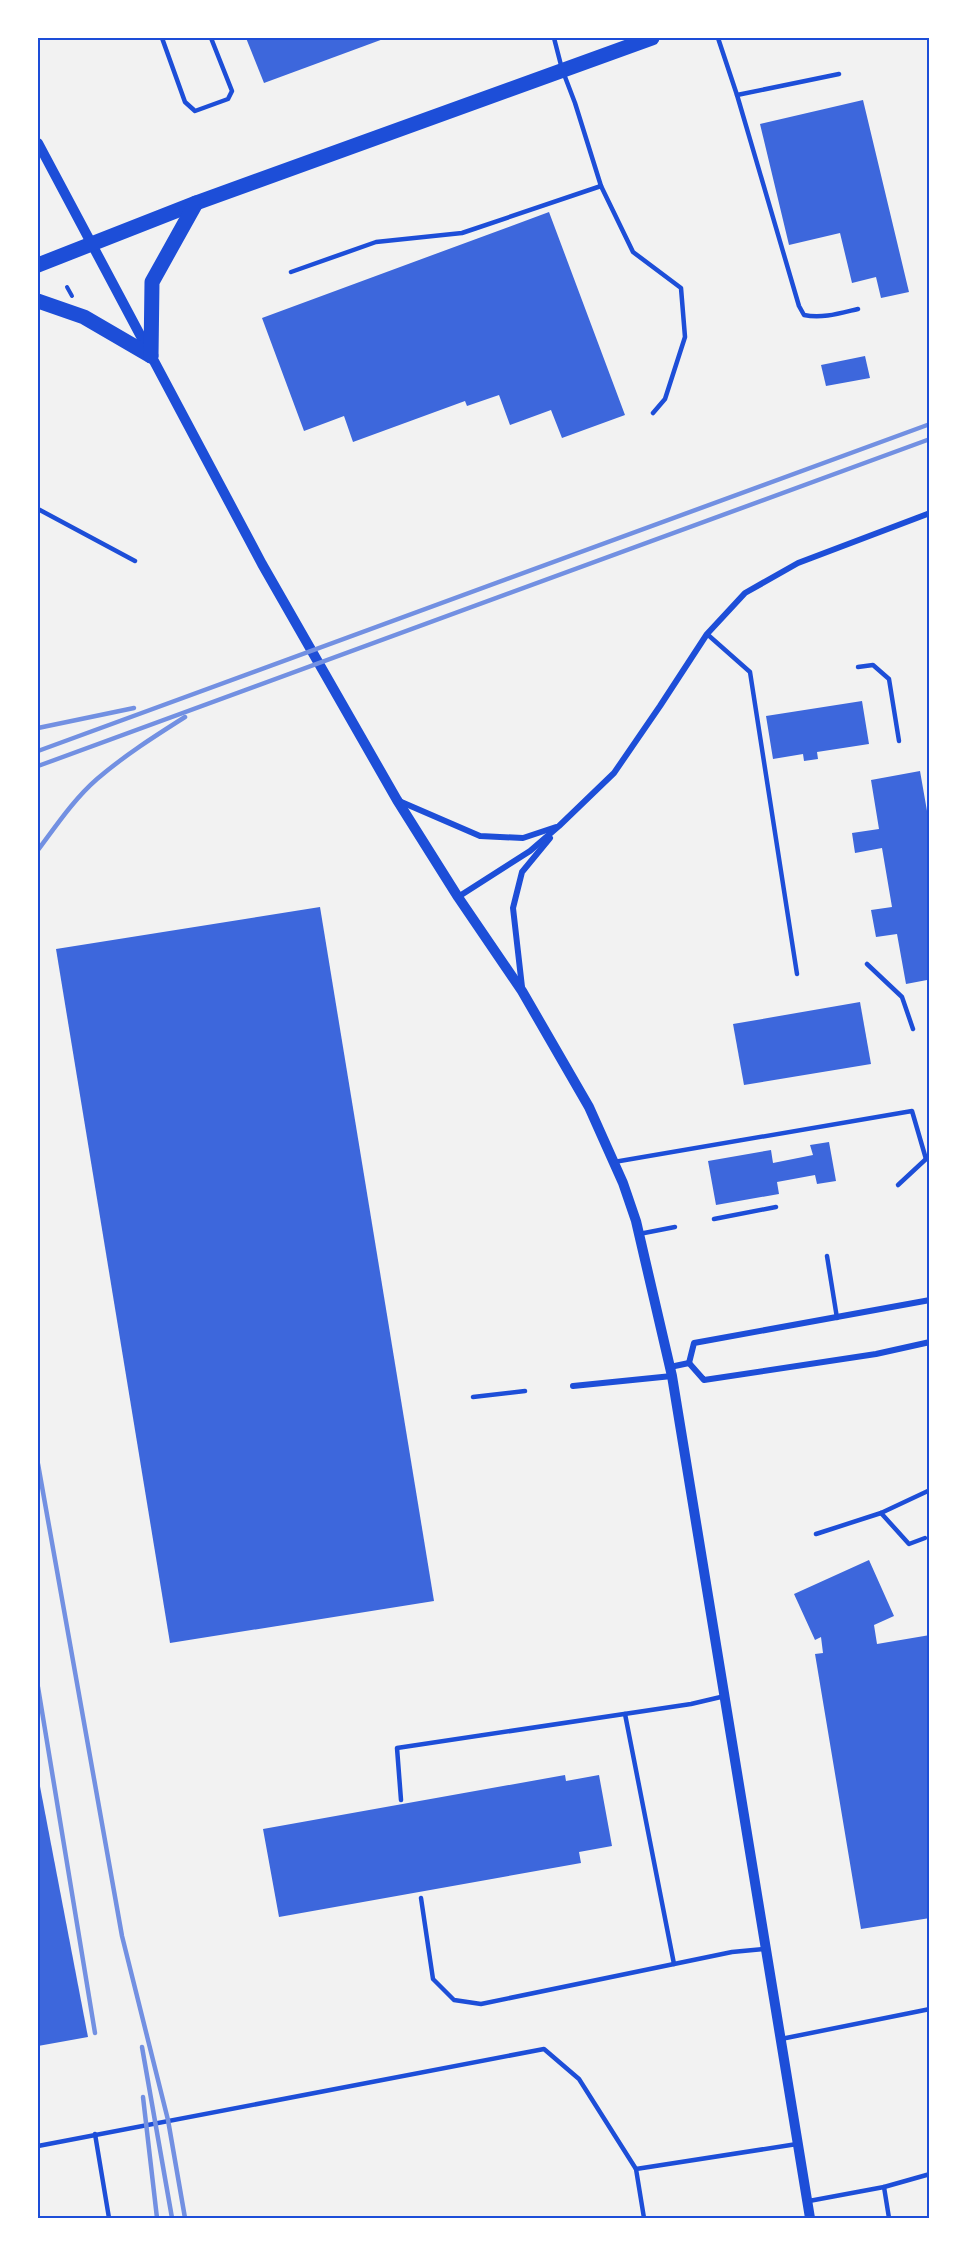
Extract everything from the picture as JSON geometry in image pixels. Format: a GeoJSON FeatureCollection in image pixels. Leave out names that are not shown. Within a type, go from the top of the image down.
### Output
{"type":"FeatureCollection","features":[{"type":"Feature","properties":{"kind":"main road"},"geometry":{"type":"LineString","coordinates":[[38,265],[196,204],[652,38]]}},
{"type":"Feature","properties":{"kind":"main road"},"geometry":{"type":"LineString","coordinates":[[151,356],[152,282],[196,204]]}},
{"type":"Feature","properties":{"kind":"main road"},"geometry":{"type":"LineString","coordinates":[[38,301],[84,316],[151,356]]}},
{"type":"Feature","properties":{"kind":"street"},"geometry":{"type":"LineString","coordinates":[[38,142],[262,564],[397,800],[458,897],[522,991],[589,1107],[623,1183],[639,1234],[671,1371],[810,2218]]}},
{"type":"Feature","properties":{"kind":"street"},"geometry":{"type":"LineString","coordinates":[[458,897],[530,851],[614,773],[707,633],[746,592],[798,562],[930,513]]}},
{"type":"Feature","properties":{"kind":"street"},"geometry":{"type":"LineString","coordinates":[[397,800],[480,836],[523,838],[559,826]]}},
{"type":"Feature","properties":{"kind":"street"},"geometry":{"type":"LineString","coordinates":[[522,991],[513,908],[522,872],[559,826]]}},
{"type":"Feature","properties":{"kind":"street"},"geometry":{"type":"LineString","coordinates":[[689,1363],[694,1343],[930,1300]]}},
{"type":"Feature","properties":{"kind":"street"},"geometry":{"type":"LineString","coordinates":[[689,1363],[704,1380],[876,1354],[930,1342]]}},
{"type":"Feature","properties":{"kind":"street"},"geometry":{"type":"LineString","coordinates":[[573,1386],[671,1371],[689,1363]]}},
{"type":"Feature","properties":{"kind":"lane"},"geometry":{"type":"LineString","coordinates":[[162,38],[185,102],[195,111],[228,99],[232,91],[211,38]]}},
{"type":"Feature","properties":{"kind":"lane"},"geometry":{"type":"LineString","coordinates":[[554,38],[601,186],[633,252],[681,288],[685,337],[665,399],[653,412]]}},
{"type":"Feature","properties":{"kind":"lane"},"geometry":{"type":"LineString","coordinates":[[718,38],[799,306],[804,315],[810,316],[825,316],[858,309]]}},
{"type":"Feature","properties":{"kind":"lane"},"geometry":{"type":"LineString","coordinates":[[737,95],[839,74]]}},
{"type":"Feature","properties":{"kind":"lane"},"geometry":{"type":"LineString","coordinates":[[291,272],[376,242],[462,233],[601,186]]}},
{"type":"Feature","properties":{"kind":"lane"},"geometry":{"type":"LineString","coordinates":[[38,509],[135,561]]}},
{"type":"Feature","properties":{"kind":"lane"},"geometry":{"type":"LineString","coordinates":[[707,633],[750,672],[797,974]]}},
{"type":"Feature","properties":{"kind":"lane"},"geometry":{"type":"LineString","coordinates":[[858,667],[873,665],[889,679],[899,741]]}},
{"type":"Feature","properties":{"kind":"lane"},"geometry":{"type":"LineString","coordinates":[[867,964],[902,997],[913,1029]]}},
{"type":"Feature","properties":{"kind":"lane"},"geometry":{"type":"LineString","coordinates":[[614,1162],[912,1112],[928,1158],[898,1185]]}},
{"type":"Feature","properties":{"kind":"lane"},"geometry":{"type":"LineString","coordinates":[[714,1219],[776,1207]]}},
{"type":"Feature","properties":{"kind":"lane"},"geometry":{"type":"LineString","coordinates":[[639,1234],[675,1227]]}},
{"type":"Feature","properties":{"kind":"lane"},"geometry":{"type":"LineString","coordinates":[[827,1256],[837,1318]]}},
{"type":"Feature","properties":{"kind":"lane"},"geometry":{"type":"LineString","coordinates":[[473,1397],[525,1391]]}},
{"type":"Feature","properties":{"kind":"lane"},"geometry":{"type":"LineString","coordinates":[[816,1534],[881,1513],[930,1490]]}},
{"type":"Feature","properties":{"kind":"lane"},"geometry":{"type":"LineString","coordinates":[[881,1513],[909,1544],[925,1538]]}},
{"type":"Feature","properties":{"kind":"lane"},"geometry":{"type":"LineString","coordinates":[[401,1800],[397,1748],[691,1704],[726,1696]]}},
{"type":"Feature","properties":{"kind":"lane"},"geometry":{"type":"LineString","coordinates":[[625,1714],[674,1964]]}},
{"type":"Feature","properties":{"kind":"lane"},"geometry":{"type":"LineString","coordinates":[[421,1898],[433,1979],[454,2000],[481,2004],[732,1952],[767,1949]]}},
{"type":"Feature","properties":{"kind":"lane"},"geometry":{"type":"LineString","coordinates":[[781,2039],[930,2009]]}},
{"type":"Feature","properties":{"kind":"lane"},"geometry":{"type":"LineString","coordinates":[[38,2146],[544,2049],[579,2079],[636,2169],[644,2218]]}},
{"type":"Feature","properties":{"kind":"lane"},"geometry":{"type":"LineString","coordinates":[[95,2134],[109,2218]]}},
{"type":"Feature","properties":{"kind":"lane"},"geometry":{"type":"LineString","coordinates":[[636,2169],[798,2144]]}},
{"type":"Feature","properties":{"kind":"lane"},"geometry":{"type":"LineString","coordinates":[[807,2202],[884,2187],[930,2174]]}},
{"type":"Feature","properties":{"kind":"lane"},"geometry":{"type":"LineString","coordinates":[[884,2187],[890,2218]]}},
{"type":"Feature","properties":{"kind":"building"},"geometry":{"type":"Polygon","coordinates":[[[246,38],[386,38],[264,83],[246,38]]]}},
{"type":"Feature","properties":{"kind":"building"},"geometry":{"type":"Polygon","coordinates":[[[863,100],[909,292],[881,298],[876,277],[852,283],[840,233],[789,245],[760,124],[863,100]]]}},
{"type":"Feature","properties":{"kind":"building"},"geometry":{"type":"Polygon","coordinates":[[[549,212],[625,415],[562,438],[551,410],[510,425],[499,395],[467,406],[465,401],[353,442],[344,416],[304,431],[262,318],[549,212]]]}},
{"type":"Feature","properties":{"kind":"building"},"geometry":{"type":"Polygon","coordinates":[[[865,356],[870,378],[826,386],[821,365],[865,356]]]}},
{"type":"Feature","properties":{"kind":"building"},"geometry":{"type":"Polygon","coordinates":[[[862,701],[869,744],[817,752],[818,759],[804,761],[803,754],[773,759],[766,716],[862,701]]]}},
{"type":"Feature","properties":{"kind":"building"},"geometry":{"type":"Polygon","coordinates":[[[920,771],[930,828],[928,988],[927,980],[906,984],[897,934],[876,937],[871,910],[892,907],[882,848],[855,853],[852,833],[879,829],[871,780],[920,771]]]}},
{"type":"Feature","properties":{"kind":"building"},"geometry":{"type":"Polygon","coordinates":[[[320,907],[434,1601],[170,1643],[56,949],[320,907]]]}},
{"type":"Feature","properties":{"kind":"building"},"geometry":{"type":"Polygon","coordinates":[[[860,1002],[871,1064],[744,1085],[733,1024],[860,1002]]]}},
{"type":"Feature","properties":{"kind":"building"},"geometry":{"type":"Polygon","coordinates":[[[829,1142],[836,1181],[817,1184],[815,1175],[777,1182],[779,1194],[716,1205],[708,1161],[771,1150],[773,1163],[813,1155],[810,1145],[829,1142]]]}},
{"type":"Feature","properties":{"kind":"building"},"geometry":{"type":"Polygon","coordinates":[[[869,1560],[894,1616],[874,1625],[877,1644],[930,1635],[930,1918],[861,1929],[815,1654],[823,1653],[821,1637],[815,1640],[794,1594],[869,1560]]]}},
{"type":"Feature","properties":{"kind":"building"},"geometry":{"type":"Polygon","coordinates":[[[565,1775],[566,1781],[599,1775],[612,1846],[579,1852],[581,1863],[279,1917],[263,1829],[565,1775]]]}},
{"type":"Feature","properties":{"kind":"building"},"geometry":{"type":"Polygon","coordinates":[[[38,1776],[88,2037],[38,2046],[38,1776]]]}},
{"type":"Feature","properties":{"kind":"railway"},"geometry":{"type":"LineString","coordinates":[[38,751],[930,424]]}},
{"type":"Feature","properties":{"kind":"railway"},"geometry":{"type":"LineString","coordinates":[[38,766],[930,439]]}},
{"type":"Feature","properties":{"kind":"railway"},"geometry":{"type":"LineString","coordinates":[[38,728],[134,708]]}},
{"type":"Feature","properties":{"kind":"railway"},"geometry":{"type":"LineString","coordinates":[[38,850],[73,804],[97,779],[129,754],[185,717]]}},
{"type":"Feature","properties":{"kind":"railway"},"geometry":{"type":"LineString","coordinates":[[38,1464],[122,1936],[168,2120],[185,2218]]}},
{"type":"Feature","properties":{"kind":"railway"},"geometry":{"type":"LineString","coordinates":[[38,1687],[95,2033]]}},
{"type":"Feature","properties":{"kind":"railway"},"geometry":{"type":"LineString","coordinates":[[142,2047],[172,2218]]}},
{"type":"Feature","properties":{"kind":"railway"},"geometry":{"type":"LineString","coordinates":[[143,2097],[157,2218]]}}]}
